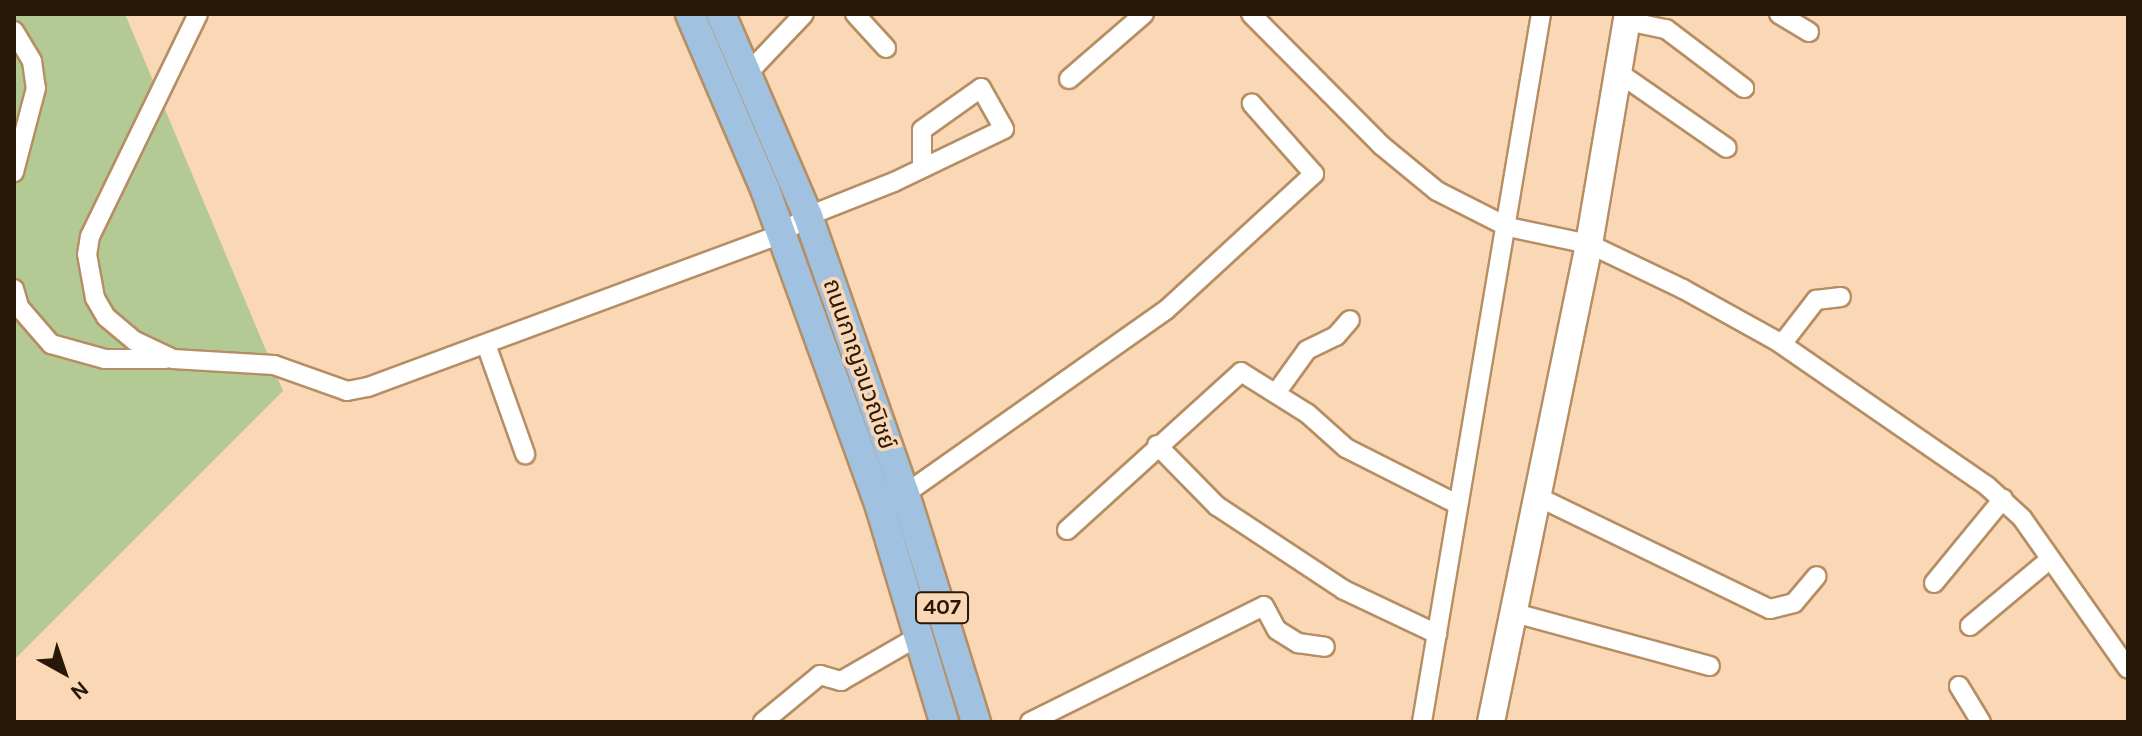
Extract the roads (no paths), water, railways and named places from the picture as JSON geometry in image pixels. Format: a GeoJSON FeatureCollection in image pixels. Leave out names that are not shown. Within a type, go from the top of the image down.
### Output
{"type":"FeatureCollection","features":[{"type":"Feature","properties":{"kind":"main road","name":"ถนนกาญจนวณิชย์"},"geometry":{"type":"LineString","coordinates":[[690,14],[779,235],[892,500],[976,722]]}},
{"type":"Feature","properties":{"kind":"main road","name":"ถนนกาญจนวณิชย์"},"geometry":{"type":"LineString","coordinates":[[721,14],[808,216],[892,500],[919,636],[944,722]]}},
{"type":"Feature","properties":{"kind":"street"},"geometry":{"type":"LineString","coordinates":[[173,359],[141,345],[106,317],[95,298],[87,254],[90,236],[198,14]]}},
{"type":"Feature","properties":{"kind":"street"},"geometry":{"type":"LineString","coordinates":[[748,73],[804,14]]}},
{"type":"Feature","properties":{"kind":"street"},"geometry":{"type":"LineString","coordinates":[[855,14],[886,48]]}},
{"type":"Feature","properties":{"kind":"street"},"geometry":{"type":"LineString","coordinates":[[1069,79],[1144,14]]}},
{"type":"Feature","properties":{"kind":"street"},"geometry":{"type":"LineString","coordinates":[[1251,14],[1421,180],[1508,227],[1589,244],[1782,344],[2003,499],[2128,669]]}},
{"type":"Feature","properties":{"kind":"street"},"geometry":{"type":"LineString","coordinates":[[1422,722],[1455,503],[1508,227],[1541,14]]}},
{"type":"Feature","properties":{"kind":"street"},"geometry":{"type":"LineString","coordinates":[[1779,14],[1809,32]]}},
{"type":"Feature","properties":{"kind":"street"},"geometry":{"type":"LineString","coordinates":[[1491,722],[1534,495],[1589,244],[1628,17],[1666,29],[1744,88]]}},
{"type":"Feature","properties":{"kind":"street"},"geometry":{"type":"LineString","coordinates":[[14,31],[32,61],[36,88],[14,172]]}},
{"type":"Feature","properties":{"kind":"street"},"geometry":{"type":"LineString","coordinates":[[1619,73],[1727,148]]}},
{"type":"Feature","properties":{"kind":"street"},"geometry":{"type":"LineString","coordinates":[[14,289],[19,307],[51,344],[105,359],[173,359],[274,365],[347,391],[487,347],[779,235],[808,216],[922,166],[1004,129],[981,88],[922,130],[922,166]]}},
{"type":"Feature","properties":{"kind":"street"},"geometry":{"type":"LineString","coordinates":[[892,500],[1166,310],[1314,174],[1252,104]]}},
{"type":"Feature","properties":{"kind":"street"},"geometry":{"type":"LineString","coordinates":[[1782,344],[1816,300],[1841,297]]}},
{"type":"Feature","properties":{"kind":"street"},"geometry":{"type":"LineString","coordinates":[[1276,393],[1307,350],[1336,336],[1350,320]]}},
{"type":"Feature","properties":{"kind":"street"},"geometry":{"type":"LineString","coordinates":[[487,347],[525,454]]}},
{"type":"Feature","properties":{"kind":"street"},"geometry":{"type":"LineString","coordinates":[[1067,530],[1239,373],[1249,374],[1346,448],[1455,503]]}},
{"type":"Feature","properties":{"kind":"street"},"geometry":{"type":"LineString","coordinates":[[1157,445],[1217,506],[1344,590],[1437,634]]}},
{"type":"Feature","properties":{"kind":"street"},"geometry":{"type":"LineString","coordinates":[[1534,495],[1770,609],[1794,603],[1817,576]]}},
{"type":"Feature","properties":{"kind":"street"},"geometry":{"type":"LineString","coordinates":[[1934,583],[2003,499]]}},
{"type":"Feature","properties":{"kind":"street"},"geometry":{"type":"LineString","coordinates":[[1970,626],[2050,559]]}},
{"type":"Feature","properties":{"kind":"street"},"geometry":{"type":"LineString","coordinates":[[1030,722],[1264,606],[1277,630],[1298,643],[1325,647]]}},
{"type":"Feature","properties":{"kind":"street"},"geometry":{"type":"LineString","coordinates":[[1511,612],[1710,666]]}},
{"type":"Feature","properties":{"kind":"street"},"geometry":{"type":"LineString","coordinates":[[763,722],[820,675],[841,681],[919,636]]}},
{"type":"Feature","properties":{"kind":"street"},"geometry":{"type":"LineString","coordinates":[[1959,686],[1981,722]]}}]}
